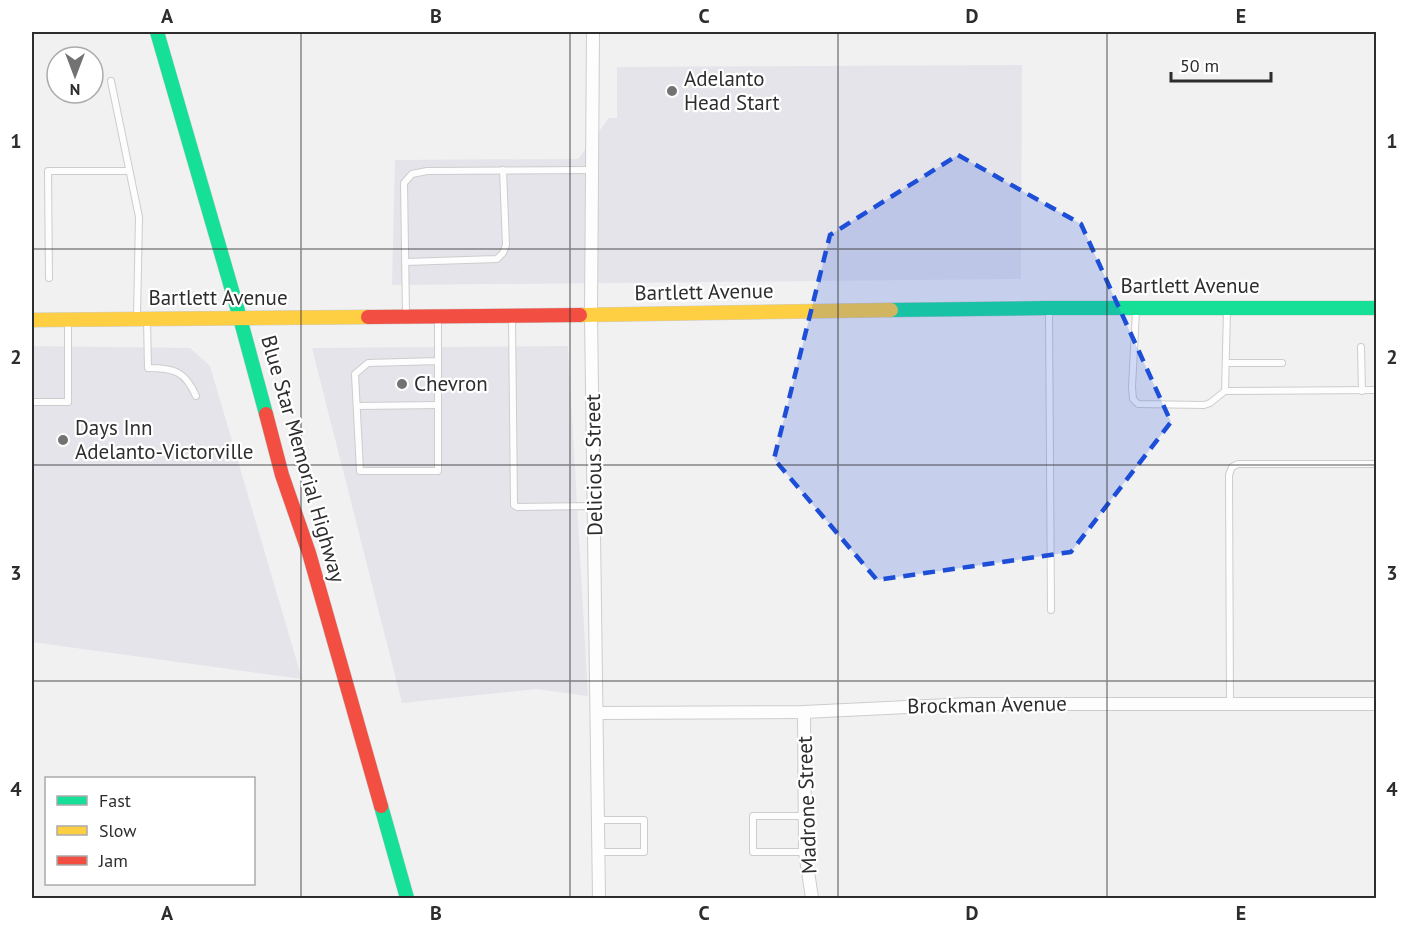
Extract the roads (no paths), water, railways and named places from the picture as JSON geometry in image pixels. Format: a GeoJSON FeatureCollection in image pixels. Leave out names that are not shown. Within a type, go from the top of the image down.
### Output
{"type":"FeatureCollection","features":[{"type":"Feature","properties":{"kind":"main road","name":"Blue Star Memorial Highway"},"geometry":{"type":"LineString","coordinates":[[157,32],[240,318],[282,475],[309,553],[407,898]]}},
{"type":"Feature","properties":{"kind":"main road","name":"Bartlett Avenue"},"geometry":{"type":"LineString","coordinates":[[32,320],[1137,307],[1377,308]]}},
{"type":"Feature","properties":{"kind":"street","name":"Delicious Street"},"geometry":{"type":"LineString","coordinates":[[593,32],[591,315],[600,898]]}},
{"type":"Feature","properties":{"kind":"street","name":"Brockman Avenue"},"geometry":{"type":"LineString","coordinates":[[598,713],[804,712],[969,704],[1377,704]]}},
{"type":"Feature","properties":{"kind":"street","name":"Madrone Street"},"geometry":{"type":"LineString","coordinates":[[804,712],[805,852],[812,898]]}},
{"type":"Feature","properties":{"kind":"lane"},"geometry":{"type":"LineString","coordinates":[[111,81],[139,217],[142,319],[148,368],[166,368],[181,373],[193,388],[196,396]]}},
{"type":"Feature","properties":{"kind":"lane"},"geometry":{"type":"LineString","coordinates":[[405,262],[497,259],[503,253],[506,245],[503,170]]}},
{"type":"Feature","properties":{"kind":"lane"},"geometry":{"type":"LineString","coordinates":[[406,317],[404,183],[412,174],[427,171],[592,170]]}},
{"type":"Feature","properties":{"kind":"lane"},"geometry":{"type":"LineString","coordinates":[[49,278],[48,171],[129,171]]}},
{"type":"Feature","properties":{"kind":"lane"},"geometry":{"type":"LineString","coordinates":[[1137,307],[1132,387],[1133,399],[1138,404],[1204,405],[1226,391],[1377,390]]}},
{"type":"Feature","properties":{"kind":"lane"},"geometry":{"type":"LineString","coordinates":[[1226,391],[1227,307]]}},
{"type":"Feature","properties":{"kind":"lane"},"geometry":{"type":"LineString","coordinates":[[1049,308],[1051,610]]}},
{"type":"Feature","properties":{"kind":"lane"},"geometry":{"type":"LineString","coordinates":[[512,316],[514,505],[517,507],[594,506]]}},
{"type":"Feature","properties":{"kind":"lane"},"geometry":{"type":"LineString","coordinates":[[438,317],[438,361],[438,471],[360,471],[355,374],[368,363],[438,361]]}},
{"type":"Feature","properties":{"kind":"lane"},"geometry":{"type":"LineString","coordinates":[[32,402],[68,402],[68,320]]}},
{"type":"Feature","properties":{"kind":"lane"},"geometry":{"type":"LineString","coordinates":[[1361,347],[1362,391]]}},
{"type":"Feature","properties":{"kind":"lane"},"geometry":{"type":"LineString","coordinates":[[1226,363],[1282,363]]}},
{"type":"Feature","properties":{"kind":"lane"},"geometry":{"type":"LineString","coordinates":[[357,406],[438,405]]}},
{"type":"Feature","properties":{"kind":"lane"},"geometry":{"type":"LineString","coordinates":[[1230,704],[1229,475],[1232,467],[1238,464],[1377,464]]}},
{"type":"Feature","properties":{"kind":"lane"},"geometry":{"type":"LineString","coordinates":[[804,816],[753,816],[753,852],[805,852]]}},
{"type":"Feature","properties":{"kind":"lane"},"geometry":{"type":"LineString","coordinates":[[599,820],[644,820],[644,852],[599,852]]}},
{"type":"Feature","properties":{"kind":"place","name":"Adelanto Head Start"},"geometry":{"type":"Point","coordinates":[672,91]}},
{"type":"Feature","properties":{"kind":"place","name":"Chevron"},"geometry":{"type":"Point","coordinates":[402,384]}},
{"type":"Feature","properties":{"kind":"place","name":"Days Inn Adelanto-Victorville"},"geometry":{"type":"Point","coordinates":[63,440]}}]}
